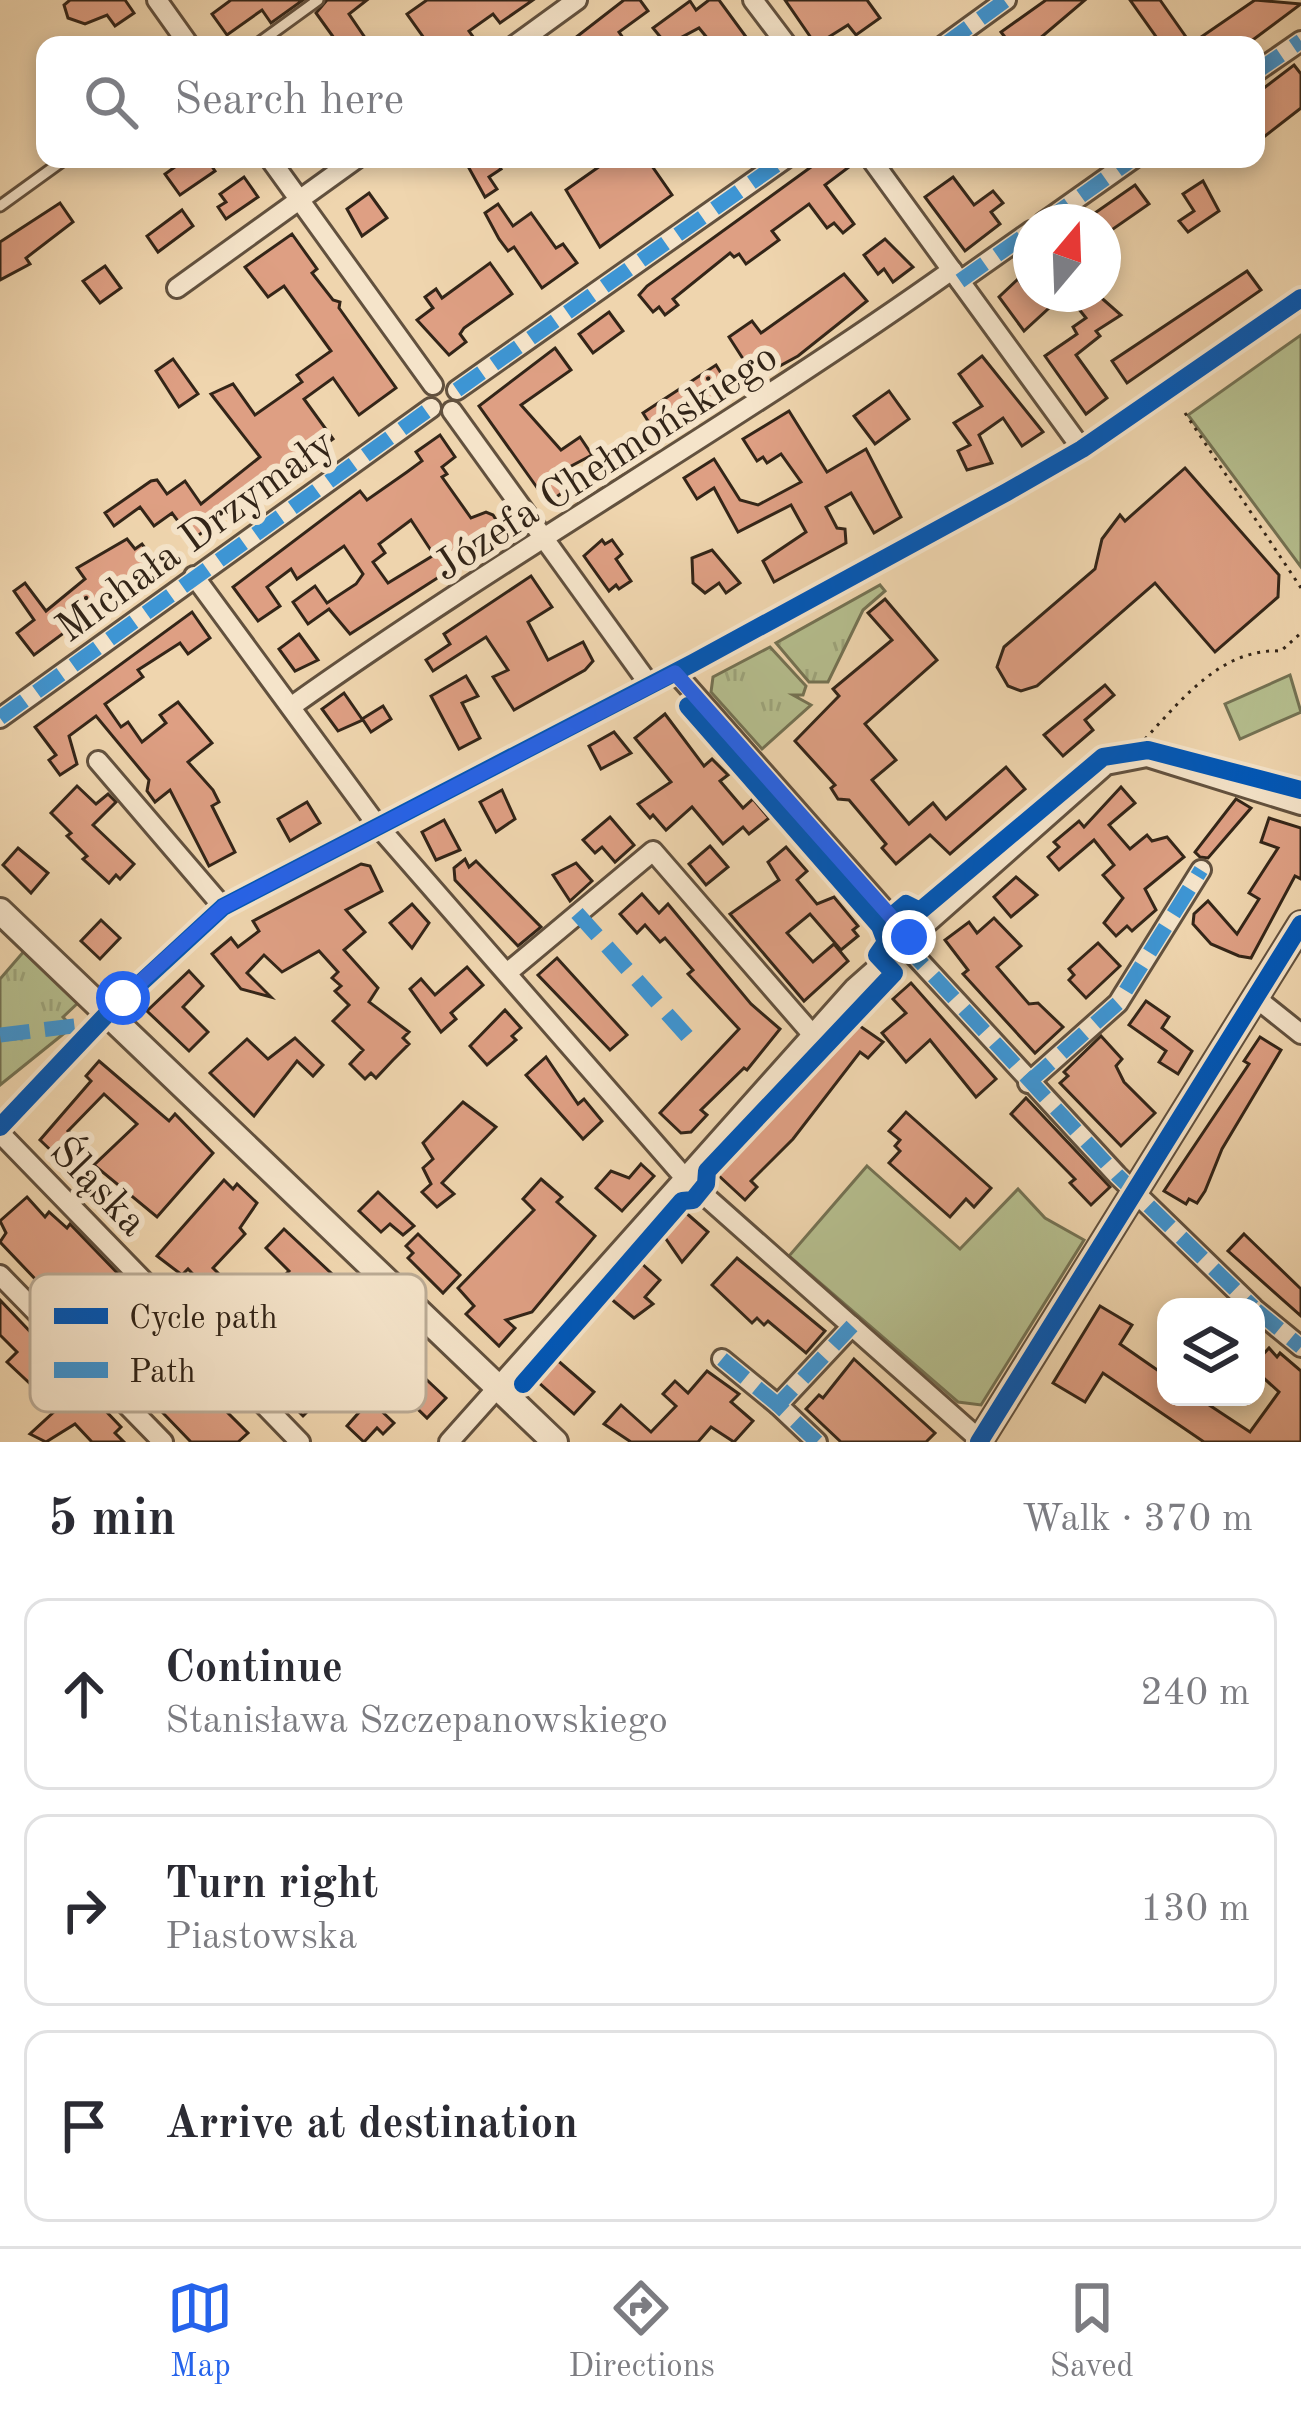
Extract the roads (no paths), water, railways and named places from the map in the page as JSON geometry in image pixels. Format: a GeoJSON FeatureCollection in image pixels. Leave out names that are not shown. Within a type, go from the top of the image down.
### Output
{"type":"FeatureCollection","features":[{"type":"Feature","properties":{"kind":"street"},"geometry":{"type":"LineString","coordinates":[[157,0],[183,36]]}},
{"type":"Feature","properties":{"kind":"street"},"geometry":{"type":"LineString","coordinates":[[527,36],[577,0]]}},
{"type":"Feature","properties":{"kind":"street"},"geometry":{"type":"LineString","coordinates":[[753,0],[780,36]]}},
{"type":"Feature","properties":{"kind":"street"},"geometry":{"type":"LineString","coordinates":[[956,36],[1006,0]]}},
{"type":"Feature","properties":{"kind":"street"},"geometry":{"type":"LineString","coordinates":[[1265,66],[1301,40]]}},
{"type":"Feature","properties":{"kind":"street"},"geometry":{"type":"LineString","coordinates":[[277,168],[434,385]]}},
{"type":"Feature","properties":{"kind":"street"},"geometry":{"type":"LineString","coordinates":[[177,288],[344,168]]}},
{"type":"Feature","properties":{"kind":"street"},"geometry":{"type":"LineString","coordinates":[[457,390],[772,168]]}},
{"type":"Feature","properties":{"kind":"street"},"geometry":{"type":"LineString","coordinates":[[878,168],[1082,449]]}},
{"type":"Feature","properties":{"kind":"street"},"geometry":{"type":"LineString","coordinates":[[1069,204],[1120,168]]}},
{"type":"Feature","properties":{"kind":"street","name":"Józefa Chełmońskiego"},"geometry":{"type":"LineString","coordinates":[[292,706],[1013,242]]}},
{"type":"Feature","properties":{"kind":"street"},"geometry":{"type":"LineString","coordinates":[[0,1130],[106,1015],[223,907],[675,673],[1082,449],[1301,298]]}},
{"type":"Feature","properties":{"kind":"street"},"geometry":{"type":"LineString","coordinates":[[446,382],[457,390],[458,403],[452,411],[441,414],[431,408],[427,396],[434,385],[446,382]]}},
{"type":"Feature","properties":{"kind":"street","name":"Michała Drzymały"},"geometry":{"type":"LineString","coordinates":[[0,718],[431,408]]}},
{"type":"Feature","properties":{"kind":"street"},"geometry":{"type":"LineString","coordinates":[[452,411],[649,684]]}},
{"type":"Feature","properties":{"kind":"street"},"geometry":{"type":"LineString","coordinates":[[194,577],[377,824],[686,1178],[980,1441],[1301,925]]}},
{"type":"Feature","properties":{"kind":"street"},"geometry":{"type":"LineString","coordinates":[[675,673],[1028,1083],[1243,1298]]}},
{"type":"Feature","properties":{"kind":"street"},"geometry":{"type":"LineString","coordinates":[[449,1442],[499,1392],[812,1034],[906,940],[1106,765],[1131,757],[1301,805]]}},
{"type":"Feature","properties":{"kind":"street"},"geometry":{"type":"LineString","coordinates":[[98,761],[223,907]]}},
{"type":"Feature","properties":{"kind":"street"},"geometry":{"type":"LineString","coordinates":[[507,974],[653,851],[812,1034]]}},
{"type":"Feature","properties":{"kind":"street"},"geometry":{"type":"LineString","coordinates":[[1028,1083],[1118,1003],[1201,870]]}},
{"type":"Feature","properties":{"kind":"street"},"geometry":{"type":"LineString","coordinates":[[0,911],[376,1274]]}},
{"type":"Feature","properties":{"kind":"street"},"geometry":{"type":"LineString","coordinates":[[1256,998],[1301,1034]]}},
{"type":"Feature","properties":{"kind":"street","name":"Śląska"},"geometry":{"type":"LineString","coordinates":[[0,1130],[138,1274]]}},
{"type":"Feature","properties":{"kind":"street"},"geometry":{"type":"LineString","coordinates":[[0,1275],[30,1306]]}},
{"type":"Feature","properties":{"kind":"street"},"geometry":{"type":"LineString","coordinates":[[1265,1318],[1301,1347]]}},
{"type":"Feature","properties":{"kind":"street"},"geometry":{"type":"LineString","coordinates":[[426,1322],[554,1442]]}},
{"type":"Feature","properties":{"kind":"street"},"geometry":{"type":"LineString","coordinates":[[778,1405],[851,1326]]}},
{"type":"Feature","properties":{"kind":"street"},"geometry":{"type":"LineString","coordinates":[[722,1359],[817,1442]]}},
{"type":"Feature","properties":{"kind":"street"},"geometry":{"type":"LineString","coordinates":[[134,1412],[163,1442]]}},
{"type":"Feature","properties":{"kind":"street","name":"Śląska"},"geometry":{"type":"LineString","coordinates":[[271,1412],[300,1442]]}},
{"type":"Feature","properties":{"kind":"lane"},"geometry":{"type":"LineString","coordinates":[[268,36],[318,0]]}},
{"type":"Feature","properties":{"kind":"lane"},"geometry":{"type":"LineString","coordinates":[[0,206],[53,168]]}}]}
